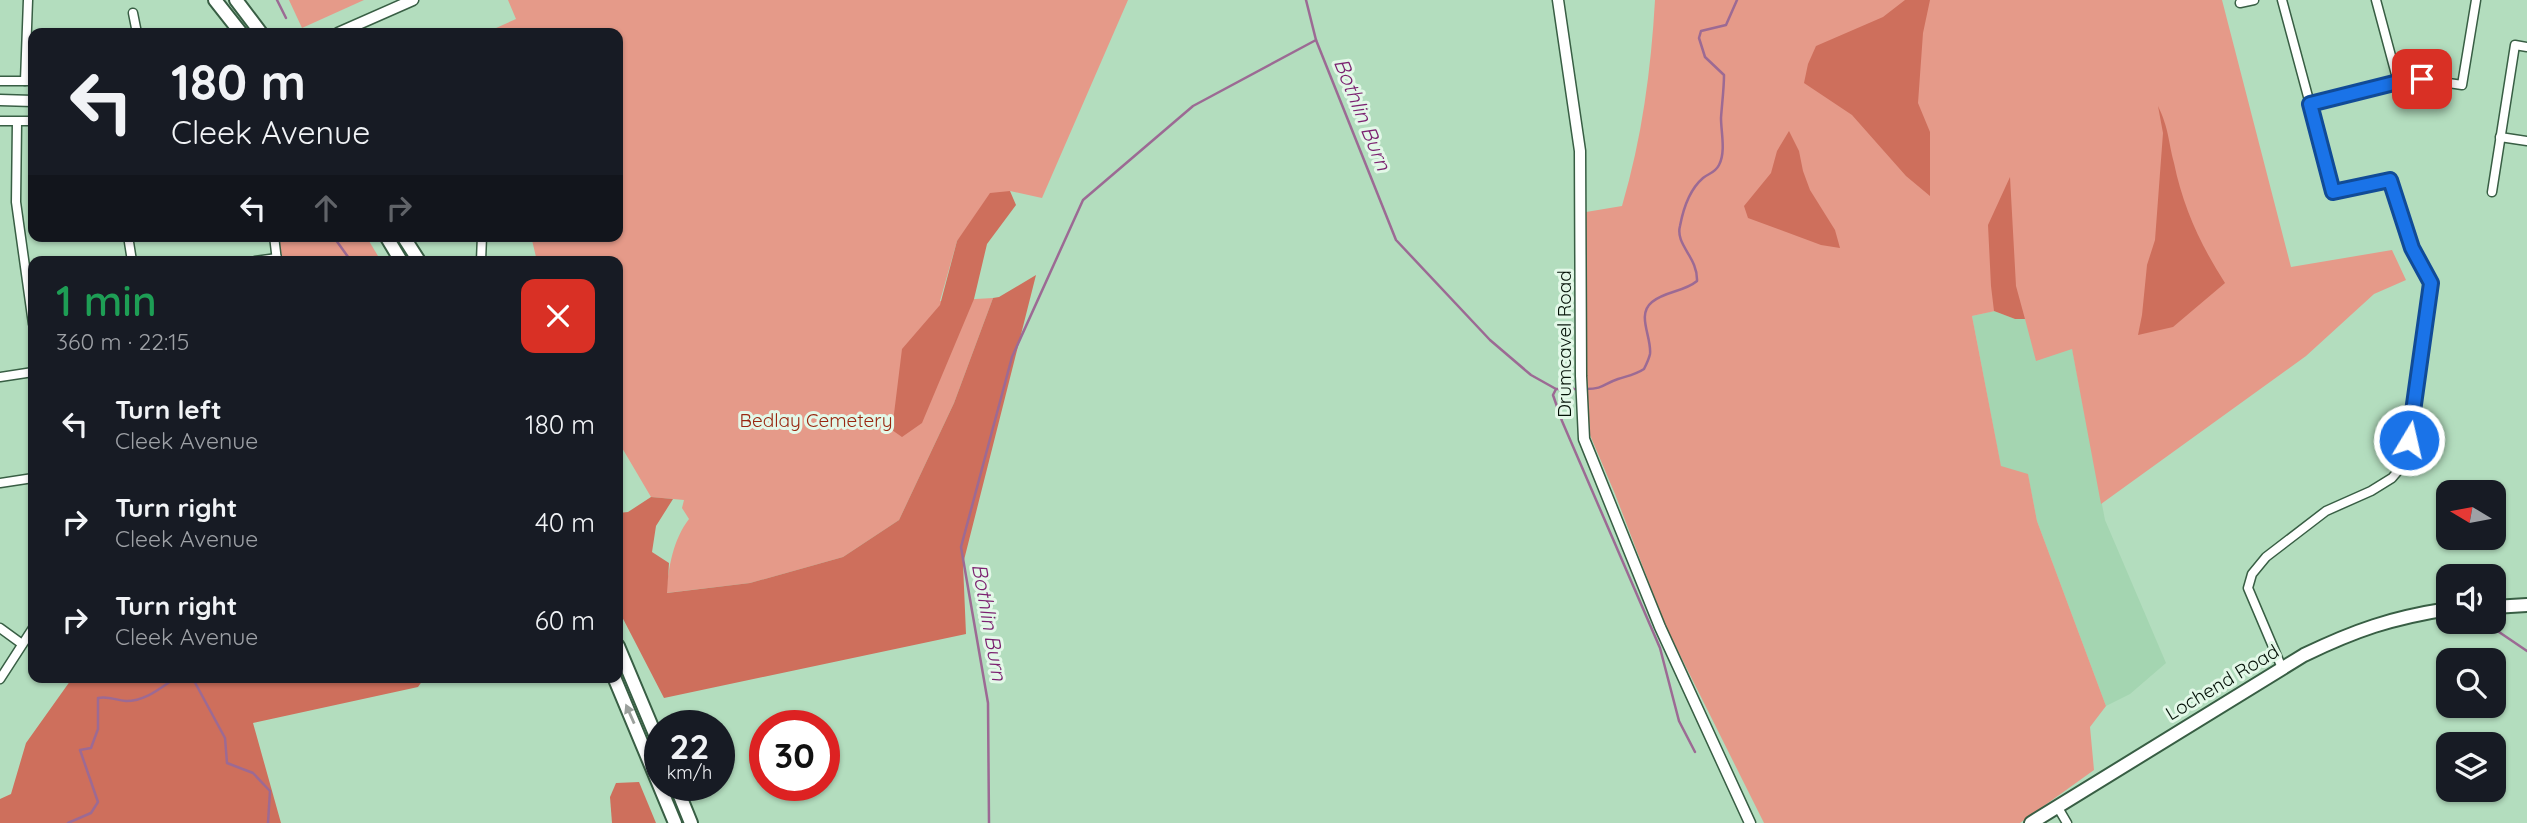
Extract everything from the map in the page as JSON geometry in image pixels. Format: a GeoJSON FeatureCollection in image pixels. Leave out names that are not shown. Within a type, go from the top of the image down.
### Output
{"type":"FeatureCollection","features":[{"type":"Feature","properties":{"kind":"main road"},"geometry":{"type":"LineString","coordinates":[[215,0],[237,28]]}},
{"type":"Feature","properties":{"kind":"main road"},"geometry":{"type":"LineString","coordinates":[[236,0],[257,28]]}},
{"type":"Feature","properties":{"kind":"main road"},"geometry":{"type":"LineString","coordinates":[[2506,606],[2527,605]]}},
{"type":"Feature","properties":{"kind":"main road","name":"Lochend Road"},"geometry":{"type":"LineString","coordinates":[[2031,823],[2282,668],[2349,634],[2390,620],[2436,611]]}},
{"type":"Feature","properties":{"kind":"main road"},"geometry":{"type":"LineString","coordinates":[[623,658],[645,710]]}},
{"type":"Feature","properties":{"kind":"main road"},"geometry":{"type":"LineString","coordinates":[[617,683],[675,823]]}},
{"type":"Feature","properties":{"kind":"main road"},"geometry":{"type":"LineString","coordinates":[[682,801],[691,823]]}},
{"type":"Feature","properties":{"kind":"street"},"geometry":{"type":"LineString","coordinates":[[28,0],[28,28]]}},
{"type":"Feature","properties":{"kind":"street"},"geometry":{"type":"LineString","coordinates":[[361,28],[413,0]]}},
{"type":"Feature","properties":{"kind":"street","name":"Drumcavel Road"},"geometry":{"type":"LineString","coordinates":[[1558,0],[1580,150],[1581,402],[1584,439],[1660,627],[1750,823]]}},
{"type":"Feature","properties":{"kind":"street"},"geometry":{"type":"LineString","coordinates":[[2239,4],[2255,0]]}},
{"type":"Feature","properties":{"kind":"street"},"geometry":{"type":"LineString","coordinates":[[2282,0],[2333,192],[2390,180],[2412,248],[2431,283],[2411,428],[2403,465],[2392,478],[2371,491],[2326,512],[2266,557],[2252,574],[2248,588],[2282,668]]}},
{"type":"Feature","properties":{"kind":"street"},"geometry":{"type":"LineString","coordinates":[[2376,0],[2398,82]]}},
{"type":"Feature","properties":{"kind":"street"},"geometry":{"type":"LineString","coordinates":[[2310,104],[2398,82],[2422,79],[2462,85],[2476,0]]}},
{"type":"Feature","properties":{"kind":"street"},"geometry":{"type":"LineString","coordinates":[[133,13],[136,28]]}},
{"type":"Feature","properties":{"kind":"street"},"geometry":{"type":"LineString","coordinates":[[2491,192],[2515,45],[2527,47]]}},
{"type":"Feature","properties":{"kind":"street"},"geometry":{"type":"LineString","coordinates":[[0,80],[28,81]]}},
{"type":"Feature","properties":{"kind":"street"},"geometry":{"type":"LineString","coordinates":[[0,100],[28,101]]}},
{"type":"Feature","properties":{"kind":"street"},"geometry":{"type":"LineString","coordinates":[[0,121],[28,121]]}},
{"type":"Feature","properties":{"kind":"street"},"geometry":{"type":"LineString","coordinates":[[17,121],[16,202],[28,288]]}},
{"type":"Feature","properties":{"kind":"street"},"geometry":{"type":"LineString","coordinates":[[2500,137],[2527,141]]}},
{"type":"Feature","properties":{"kind":"street"},"geometry":{"type":"LineString","coordinates":[[0,377],[28,373]]}},
{"type":"Feature","properties":{"kind":"street"},"geometry":{"type":"LineString","coordinates":[[0,482],[28,479]]}},
{"type":"Feature","properties":{"kind":"street"},"geometry":{"type":"LineString","coordinates":[[0,628],[22,643]]}},
{"type":"Feature","properties":{"kind":"street"},"geometry":{"type":"LineString","coordinates":[[0,680],[28,635]]}},
{"type":"Feature","properties":{"kind":"street"},"geometry":{"type":"LineString","coordinates":[[2057,806],[2067,823]]}},
{"type":"Feature","properties":{"kind":"shaded area"},"geometry":{"type":"Polygon","coordinates":[[[1905,0],[1930,0],[1923,33],[1918,103],[1930,132],[1930,196],[1906,176],[1852,115],[1804,83],[1816,46],[1883,17],[1905,0]]]}},
{"type":"Feature","properties":{"kind":"shaded area"},"geometry":{"type":"Polygon","coordinates":[[[2158,106],[2188,211],[2208,255],[2225,283],[2173,327],[2138,335],[2147,265],[2155,240],[2163,133],[2158,106]]]}},
{"type":"Feature","properties":{"kind":"shaded area"},"geometry":{"type":"Polygon","coordinates":[[[1789,131],[1799,151],[1810,190],[1835,230],[1840,248],[1821,245],[1748,218],[1744,206],[1771,173],[1777,151],[1789,131]]]}},
{"type":"Feature","properties":{"kind":"shaded area"},"geometry":{"type":"Polygon","coordinates":[[[2010,177],[2016,286],[2025,319],[2015,319],[1994,311],[1991,286],[1988,225],[2010,177]]]}},
{"type":"Feature","properties":{"kind":"shaded area"},"geometry":{"type":"Polygon","coordinates":[[[1010,191],[1016,205],[987,244],[974,299],[922,423],[902,437],[892,430],[902,349],[940,305],[957,241],[990,193],[1010,191]]]}},
{"type":"Feature","properties":{"kind":"shaded area"},"geometry":{"type":"Polygon","coordinates":[[[1036,275],[963,564],[966,634],[664,698],[623,619],[623,512],[651,497],[673,499],[656,526],[652,552],[669,563],[667,593],[750,583],[843,557],[899,520],[954,403],[993,298],[1036,275]]]}},
{"type":"Feature","properties":{"kind":"shaded area"},"geometry":{"type":"Polygon","coordinates":[[[1994,311],[2015,319],[2025,319],[2072,348],[2105,520],[2166,663],[2130,694],[2106,706],[2037,521],[2028,475],[2001,467],[1972,316],[1994,311]]]}},
{"type":"Feature","properties":{"kind":"shaded area"},"geometry":{"type":"Polygon","coordinates":[[[69,683],[421,683],[418,687],[253,723],[281,823],[0,823],[0,799],[11,794],[26,743],[69,683]]]}},
{"type":"Feature","properties":{"kind":"shaded area"},"geometry":{"type":"Polygon","coordinates":[[[639,782],[644,801],[647,801],[656,823],[612,823],[610,797],[616,783],[639,782]]]}},
{"type":"Feature","properties":{"kind":"green space"},"geometry":{"type":"Polygon","coordinates":[[[289,0],[364,0],[302,28],[289,0]]]}},
{"type":"Feature","properties":{"kind":"green space","name":"Bedlay Cemetery"},"geometry":{"type":"Polygon","coordinates":[[[508,0],[1128,0],[1042,198],[1010,191],[957,241],[940,301],[993,298],[954,403],[899,520],[843,557],[750,583],[666,593],[675,545],[689,519],[682,508],[684,500],[651,497],[623,449],[623,256],[536,256],[532,242],[623,242],[623,28],[496,28],[516,19],[508,0]]]}},
{"type":"Feature","properties":{"kind":"green space"},"geometry":{"type":"Polygon","coordinates":[[[1655,0],[2222,0],[2291,267],[2392,250],[2406,280],[2374,294],[2306,356],[2101,504],[2072,349],[2036,361],[2025,319],[1995,311],[1972,316],[2001,466],[2028,474],[2037,521],[2106,706],[2090,727],[2094,770],[2020,823],[1764,823],[1666,627],[1590,435],[1585,365],[1586,212],[1622,206],[1644,104],[1655,0]]]}},
{"type":"Feature","properties":{"kind":"green space"},"geometry":{"type":"Polygon","coordinates":[[[280,242],[370,242],[378,256],[281,256],[280,242]]]}},
{"type":"Feature","properties":{"kind":"waterway"},"geometry":{"type":"LineString","coordinates":[[277,0],[286,18]]}},
{"type":"Feature","properties":{"kind":"waterway"},"geometry":{"type":"LineString","coordinates":[[1306,0],[1316,40]]}},
{"type":"Feature","properties":{"kind":"waterway","name":"Bothlin Burn"},"geometry":{"type":"LineString","coordinates":[[1586,389],[1600,387],[1644,369],[1650,354],[1645,320],[1647,307],[1657,298],[1697,281],[1694,265],[1679,233],[1690,194],[1703,178],[1716,170],[1721,160],[1724,75],[1705,57],[1699,38],[1701,31],[1726,25],[1737,0]]}},
{"type":"Feature","properties":{"kind":"waterway","name":"Bothlin Burn"},"geometry":{"type":"LineString","coordinates":[[989,823],[988,703],[961,547],[1012,357],[1083,200],[1193,106],[1316,40],[1396,240],[1490,340],[1531,375],[1556,389],[1579,389]]}},
{"type":"Feature","properties":{"kind":"waterway"},"geometry":{"type":"LineString","coordinates":[[337,242],[347,256]]}},
{"type":"Feature","properties":{"kind":"waterway"},"geometry":{"type":"LineString","coordinates":[[1556,389],[1553,395],[1562,421],[1660,648],[1679,721],[1695,752]]}},
{"type":"Feature","properties":{"kind":"waterway"},"geometry":{"type":"LineString","coordinates":[[2502,634],[2527,651]]}},
{"type":"Feature","properties":{"kind":"waterway","name":"Bothlin Burn"},"geometry":{"type":"LineString","coordinates":[[68,823],[91,813],[98,802],[80,750],[91,748],[98,729],[98,698],[126,701],[140,699],[168,683]]}},
{"type":"Feature","properties":{"kind":"waterway","name":"Bothlin Burn"},"geometry":{"type":"LineString","coordinates":[[195,683],[225,738],[227,763],[253,773],[270,791],[268,823]]}},
{"type":"Feature","properties":{"kind":"route"},"geometry":{"type":"LineString","coordinates":[[2409,440],[2431,283],[2412,248],[2390,180],[2333,192],[2310,104],[2398,82],[2422,79]]}}]}
